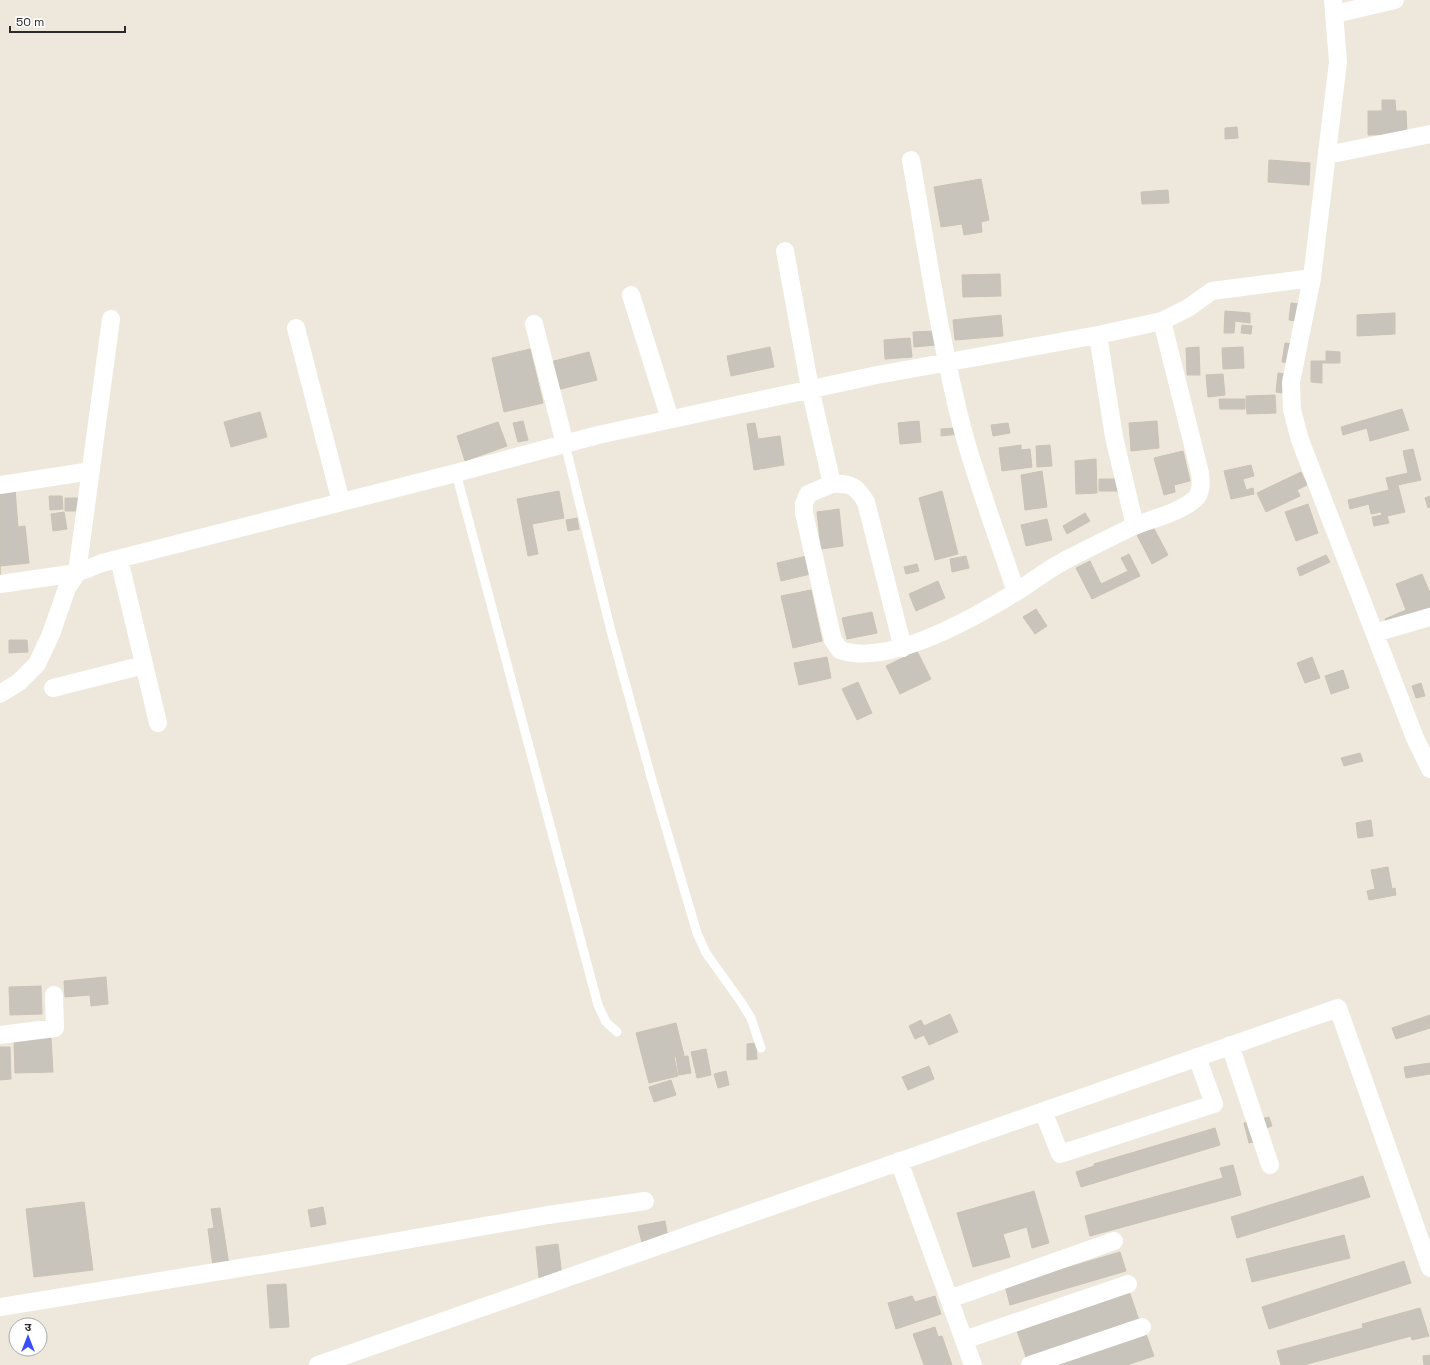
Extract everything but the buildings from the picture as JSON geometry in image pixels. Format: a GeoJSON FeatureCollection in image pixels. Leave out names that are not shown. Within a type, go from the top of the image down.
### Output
{"type":"FeatureCollection","features":[{"type":"Feature","properties":{"kind":"street"},"geometry":{"type":"LineString","coordinates":[[1395,0],[1334,7],[1338,62],[1312,278],[1291,382],[1292,410],[1300,440],[1415,738],[1430,769]]}},
{"type":"Feature","properties":{"kind":"street"},"geometry":{"type":"LineString","coordinates":[[1327,155],[1430,134]]}},
{"type":"Feature","properties":{"kind":"street"},"geometry":{"type":"LineString","coordinates":[[911,160],[947,363],[974,470],[1016,592]]}},
{"type":"Feature","properties":{"kind":"street"},"geometry":{"type":"LineString","coordinates":[[785,251],[810,388],[832,484]]}},
{"type":"Feature","properties":{"kind":"street"},"geometry":{"type":"LineString","coordinates":[[0,584],[77,573],[119,559],[456,473],[598,435],[810,388],[1098,335],[1162,321],[1188,308],[1212,291],[1312,278]]}},
{"type":"Feature","properties":{"kind":"street"},"geometry":{"type":"LineString","coordinates":[[630,295],[670,419]]}},
{"type":"Feature","properties":{"kind":"street"},"geometry":{"type":"LineString","coordinates":[[0,694],[20,682],[37,664],[51,634],[67,588],[77,573],[112,319]]}},
{"type":"Feature","properties":{"kind":"street"},"geometry":{"type":"LineString","coordinates":[[903,648],[866,502],[859,491],[845,483],[832,484],[808,494],[804,504],[804,513],[833,640],[840,650],[854,654],[903,648],[957,625],[1016,592],[1063,562],[1135,526],[1184,506],[1196,498],[1201,486],[1200,473],[1162,321]]}},
{"type":"Feature","properties":{"kind":"street"},"geometry":{"type":"LineString","coordinates":[[534,324],[565,444]]}},
{"type":"Feature","properties":{"kind":"street"},"geometry":{"type":"LineString","coordinates":[[296,328],[341,502]]}},
{"type":"Feature","properties":{"kind":"street"},"geometry":{"type":"LineString","coordinates":[[1098,335],[1114,436],[1135,526]]}},
{"type":"Feature","properties":{"kind":"street"},"geometry":{"type":"LineString","coordinates":[[0,485],[90,471]]}},
{"type":"Feature","properties":{"kind":"street"},"geometry":{"type":"LineString","coordinates":[[119,559],[158,723]]}},
{"type":"Feature","properties":{"kind":"street"},"geometry":{"type":"LineString","coordinates":[[1375,634],[1430,617]]}},
{"type":"Feature","properties":{"kind":"street"},"geometry":{"type":"LineString","coordinates":[[53,688],[144,665]]}},
{"type":"Feature","properties":{"kind":"street"},"geometry":{"type":"LineString","coordinates":[[0,1035],[55,1028],[54,995]]}},
{"type":"Feature","properties":{"kind":"street"},"geometry":{"type":"LineString","coordinates":[[318,1365],[1338,1008],[1430,1268]]}},
{"type":"Feature","properties":{"kind":"street"},"geometry":{"type":"LineString","coordinates":[[1230,1046],[1270,1165]]}},
{"type":"Feature","properties":{"kind":"street"},"geometry":{"type":"LineString","coordinates":[[1043,1111],[1060,1154],[1214,1104],[1197,1057]]}},
{"type":"Feature","properties":{"kind":"street"},"geometry":{"type":"LineString","coordinates":[[899,1161],[973,1365]]}},
{"type":"Feature","properties":{"kind":"street"},"geometry":{"type":"LineString","coordinates":[[0,1307],[302,1258],[548,1215],[646,1201]]}},
{"type":"Feature","properties":{"kind":"street"},"geometry":{"type":"LineString","coordinates":[[949,1299],[1114,1241]]}},
{"type":"Feature","properties":{"kind":"street"},"geometry":{"type":"LineString","coordinates":[[964,1340],[1128,1284]]}},
{"type":"Feature","properties":{"kind":"street"},"geometry":{"type":"LineString","coordinates":[[1030,1365],[1142,1327]]}},
{"type":"Feature","properties":{"kind":"lane"},"geometry":{"type":"LineString","coordinates":[[565,444],[611,631],[697,934],[706,953],[751,1018],[761,1048]]}},
{"type":"Feature","properties":{"kind":"lane"},"geometry":{"type":"LineString","coordinates":[[456,473],[598,1005],[606,1022],[617,1032]]}}]}
